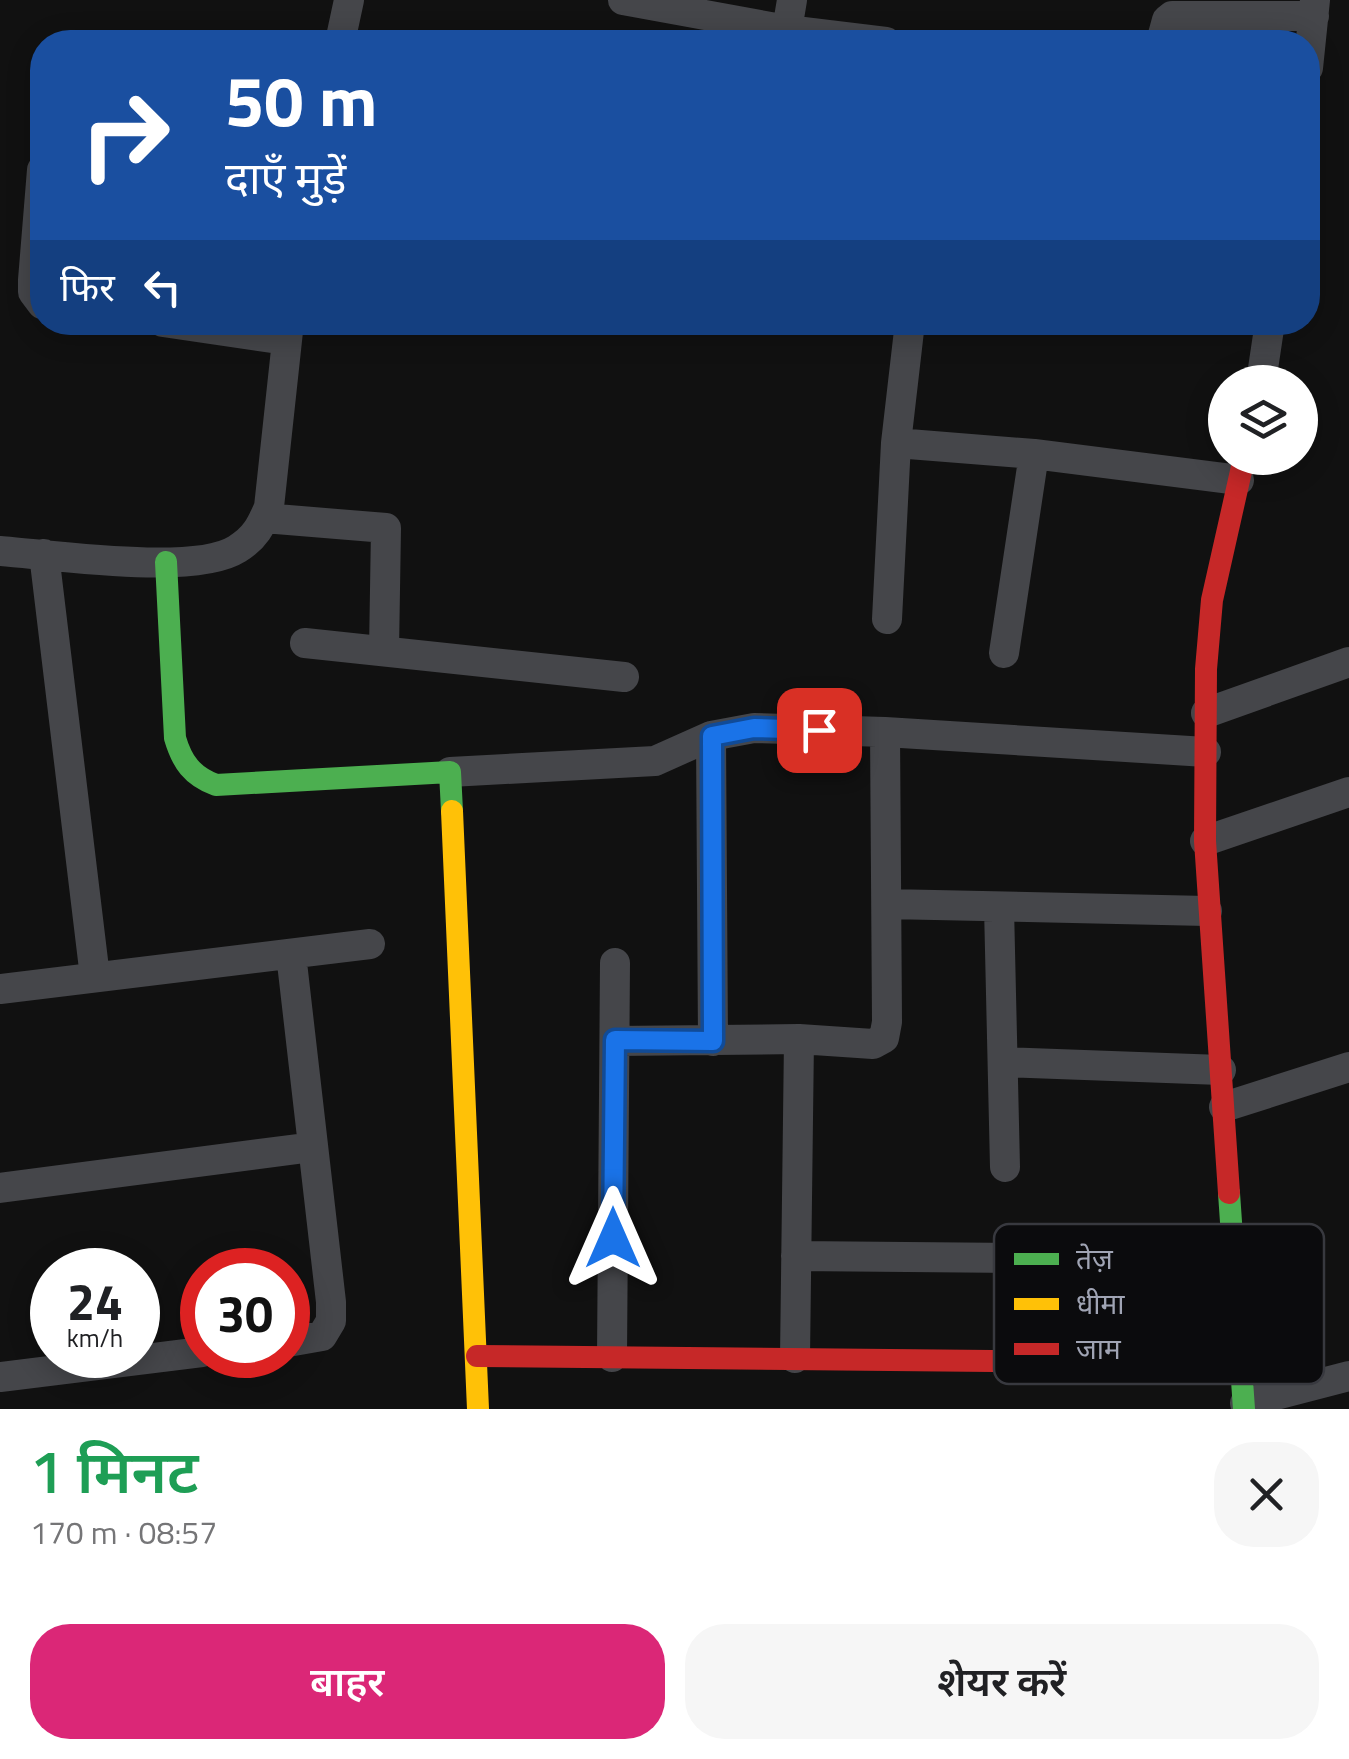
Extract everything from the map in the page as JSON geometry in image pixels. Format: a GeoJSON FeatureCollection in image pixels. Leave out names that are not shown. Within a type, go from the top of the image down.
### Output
{"type":"FeatureCollection","features":[{"type":"Feature","properties":{"kind":"street"},"geometry":{"type":"LineString","coordinates":[[343,30],[349,0]]}},
{"type":"Feature","properties":{"kind":"street"},"geometry":{"type":"LineString","coordinates":[[622,0],[789,15],[843,30]]}},
{"type":"Feature","properties":{"kind":"street"},"geometry":{"type":"LineString","coordinates":[[1165,30],[1172,16],[1314,8]]}},
{"type":"Feature","properties":{"kind":"street"},"geometry":{"type":"LineString","coordinates":[[0,551],[166,562],[207,560],[234,551],[258,533],[269,507],[288,335]]}},
{"type":"Feature","properties":{"kind":"street"},"geometry":{"type":"LineString","coordinates":[[886,619],[896,443],[908,335]]}},
{"type":"Feature","properties":{"kind":"street"},"geometry":{"type":"LineString","coordinates":[[1264,365],[1268,335]]}},
{"type":"Feature","properties":{"kind":"street"},"geometry":{"type":"LineString","coordinates":[[896,443],[1208,467]]}},
{"type":"Feature","properties":{"kind":"street"},"geometry":{"type":"LineString","coordinates":[[1004,653],[1034,454]]}},
{"type":"Feature","properties":{"kind":"street"},"geometry":{"type":"LineString","coordinates":[[1231,1224],[1204,841],[1212,600],[1241,475]]}},
{"type":"Feature","properties":{"kind":"street"},"geometry":{"type":"LineString","coordinates":[[264,518],[386,528],[384,651]]}},
{"type":"Feature","properties":{"kind":"street"},"geometry":{"type":"LineString","coordinates":[[44,554],[95,977]]}},
{"type":"Feature","properties":{"kind":"street"},"geometry":{"type":"LineString","coordinates":[[166,562],[175,738],[182,763],[197,779],[216,784],[656,761],[712,736],[754,728],[1206,752]]}},
{"type":"Feature","properties":{"kind":"street"},"geometry":{"type":"LineString","coordinates":[[305,642],[624,677]]}},
{"type":"Feature","properties":{"kind":"street"},"geometry":{"type":"LineString","coordinates":[[1206,712],[1349,662]]}},
{"type":"Feature","properties":{"kind":"street"},"geometry":{"type":"LineString","coordinates":[[615,1040],[799,1039],[873,1044],[884,1038],[885,732]]}},
{"type":"Feature","properties":{"kind":"street"},"geometry":{"type":"LineString","coordinates":[[712,736],[713,1041]]}},
{"type":"Feature","properties":{"kind":"street"},"geometry":{"type":"LineString","coordinates":[[450,772],[478,1409]]}},
{"type":"Feature","properties":{"kind":"street"},"geometry":{"type":"LineString","coordinates":[[1204,841],[1349,792]]}},
{"type":"Feature","properties":{"kind":"street"},"geometry":{"type":"LineString","coordinates":[[887,904],[1208,911]]}},
{"type":"Feature","properties":{"kind":"street"},"geometry":{"type":"LineString","coordinates":[[999,907],[1005,1167]]}},
{"type":"Feature","properties":{"kind":"street"},"geometry":{"type":"LineString","coordinates":[[0,989],[370,944]]}},
{"type":"Feature","properties":{"kind":"street"},"geometry":{"type":"LineString","coordinates":[[290,954],[331,1321],[322,1336],[310,1338]]}},
{"type":"Feature","properties":{"kind":"street"},"geometry":{"type":"LineString","coordinates":[[612,1357],[615,963]]}},
{"type":"Feature","properties":{"kind":"street"},"geometry":{"type":"LineString","coordinates":[[795,1358],[799,1039]]}},
{"type":"Feature","properties":{"kind":"street"},"geometry":{"type":"LineString","coordinates":[[1003,1062],[1221,1070]]}},
{"type":"Feature","properties":{"kind":"street"},"geometry":{"type":"LineString","coordinates":[[1224,1107],[1349,1067]]}},
{"type":"Feature","properties":{"kind":"street"},"geometry":{"type":"LineString","coordinates":[[0,1188],[313,1147]]}},
{"type":"Feature","properties":{"kind":"street"},"geometry":{"type":"LineString","coordinates":[[796,1256],[994,1258]]}},
{"type":"Feature","properties":{"kind":"street"},"geometry":{"type":"LineString","coordinates":[[0,1377],[180,1355]]}},
{"type":"Feature","properties":{"kind":"street"},"geometry":{"type":"LineString","coordinates":[[477,1356],[994,1361]]}},
{"type":"Feature","properties":{"kind":"street"},"geometry":{"type":"LineString","coordinates":[[1324,1383],[1349,1376]]}},
{"type":"Feature","properties":{"kind":"street"},"geometry":{"type":"LineString","coordinates":[[1245,1406],[1321,1384]]}},
{"type":"Feature","properties":{"kind":"traffic: fast"},"geometry":{"type":"LineString","coordinates":[[166,562],[175,738],[194,773],[216,785],[450,772],[452,811]]}},
{"type":"Feature","properties":{"kind":"traffic: fast"},"geometry":{"type":"LineString","coordinates":[[1229,1193],[1231,1224]]}},
{"type":"Feature","properties":{"kind":"traffic: fast"},"geometry":{"type":"LineString","coordinates":[[1242,1384],[1244,1409]]}},
{"type":"Feature","properties":{"kind":"traffic: slow"},"geometry":{"type":"LineString","coordinates":[[452,811],[478,1409]]}},
{"type":"Feature","properties":{"kind":"traffic: jam"},"geometry":{"type":"LineString","coordinates":[[1229,1193],[1205,841],[1206,669],[1212,600],[1240,475]]}},
{"type":"Feature","properties":{"kind":"traffic: jam"},"geometry":{"type":"LineString","coordinates":[[477,1356],[994,1361]]}},
{"type":"Feature","properties":{"kind":"route"},"geometry":{"type":"LineString","coordinates":[[613,1238],[615,1040],[713,1041],[712,736],[754,728],[819,730]]}}]}
